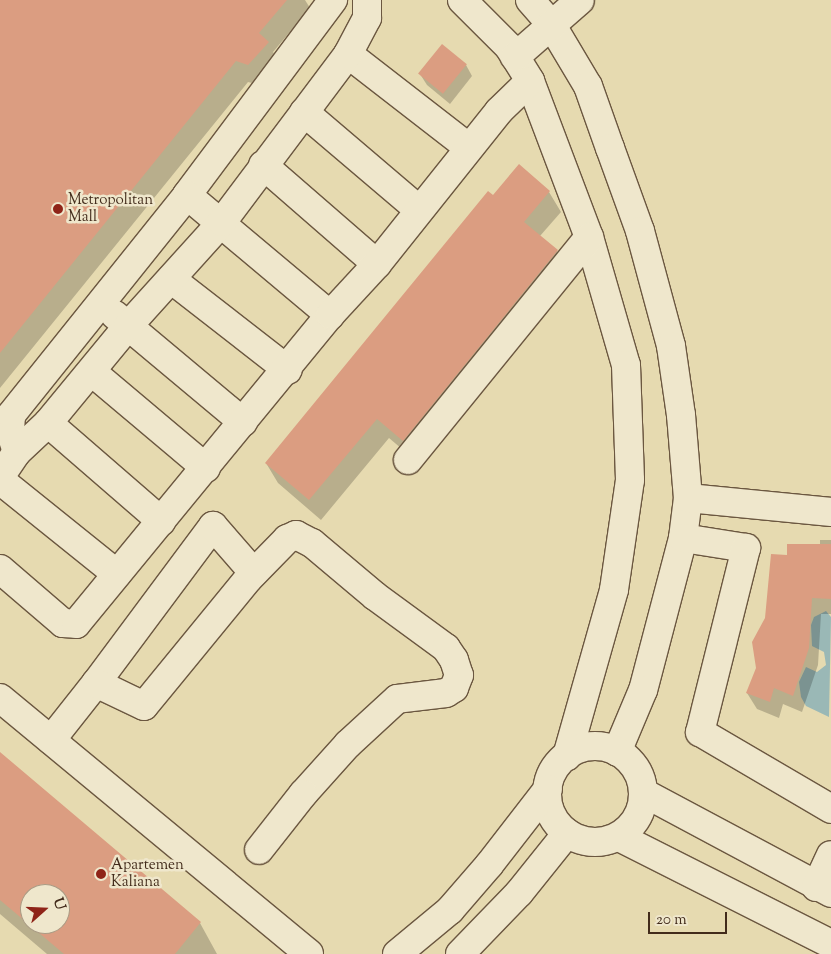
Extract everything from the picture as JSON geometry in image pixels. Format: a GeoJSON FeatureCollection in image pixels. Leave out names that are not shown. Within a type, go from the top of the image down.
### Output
{"type":"FeatureCollection","features":[{"type":"Feature","properties":{"kind":"street"},"geometry":{"type":"LineString","coordinates":[[18,452],[10,430],[11,415],[187,195],[333,0]]}},
{"type":"Feature","properties":{"kind":"street"},"geometry":{"type":"LineString","coordinates":[[117,574],[0,479],[18,452],[48,423],[128,326],[222,222],[263,164],[348,54],[367,18],[367,0]]}},
{"type":"Feature","properties":{"kind":"street"},"geometry":{"type":"LineString","coordinates":[[462,0],[515,57],[530,81],[589,237],[626,366],[630,480],[614,590],[567,756]]}},
{"type":"Feature","properties":{"kind":"street"},"geometry":{"type":"LineString","coordinates":[[530,0],[551,24],[588,86],[640,231],[671,346],[688,498],[683,538],[643,690],[618,752]]}},
{"type":"Feature","properties":{"kind":"street"},"geometry":{"type":"LineString","coordinates":[[515,57],[580,0]]}},
{"type":"Feature","properties":{"kind":"street"},"geometry":{"type":"LineString","coordinates":[[348,54],[469,148]]}},
{"type":"Feature","properties":{"kind":"street"},"geometry":{"type":"LineString","coordinates":[[0,569],[63,623],[76,624],[288,370],[330,315],[376,264],[499,111],[530,81]]}},
{"type":"Feature","properties":{"kind":"street"},"geometry":{"type":"LineString","coordinates":[[304,112],[419,210]]}},
{"type":"Feature","properties":{"kind":"street"},"geometry":{"type":"LineString","coordinates":[[263,164],[376,264]]}},
{"type":"Feature","properties":{"kind":"street"},"geometry":{"type":"LineString","coordinates":[[187,195],[222,222],[330,315]]}},
{"type":"Feature","properties":{"kind":"street"},"geometry":{"type":"LineString","coordinates":[[408,460],[589,237]]}},
{"type":"Feature","properties":{"kind":"street"},"geometry":{"type":"LineString","coordinates":[[171,279],[288,370]]}},
{"type":"Feature","properties":{"kind":"street"},"geometry":{"type":"LineString","coordinates":[[100,302],[243,422]]}},
{"type":"Feature","properties":{"kind":"street"},"geometry":{"type":"LineString","coordinates":[[92,372],[206,468]]}},
{"type":"Feature","properties":{"kind":"street"},"geometry":{"type":"LineString","coordinates":[[48,423],[161,521]]}},
{"type":"Feature","properties":{"kind":"street"},"geometry":{"type":"LineString","coordinates":[[181,498],[213,526],[254,573]]}},
{"type":"Feature","properties":{"kind":"street"},"geometry":{"type":"LineString","coordinates":[[688,498],[831,512]]}},
{"type":"Feature","properties":{"kind":"street"},"geometry":{"type":"LineString","coordinates":[[51,740],[213,526]]}},
{"type":"Feature","properties":{"kind":"street"},"geometry":{"type":"LineString","coordinates":[[96,683],[144,706],[254,573],[294,534],[300,536],[446,648],[454,660],[459,675],[454,688],[446,693],[397,699],[335,758],[259,850]]}},
{"type":"Feature","properties":{"kind":"street"},"geometry":{"type":"LineString","coordinates":[[683,538],[746,548],[700,732],[831,809]]}},
{"type":"Feature","properties":{"kind":"street"},"geometry":{"type":"LineString","coordinates":[[0,698],[309,954]]}},
{"type":"Feature","properties":{"kind":"street"},"geometry":{"type":"LineString","coordinates":[[397,954],[450,910],[489,865],[548,789],[557,765],[567,756],[592,746],[618,752],[637,770],[644,793],[637,818],[619,837]]}},
{"type":"Feature","properties":{"kind":"street"},"geometry":{"type":"LineString","coordinates":[[548,789],[552,814],[567,833],[590,842],[619,837],[831,944]]}},
{"type":"Feature","properties":{"kind":"street"},"geometry":{"type":"LineString","coordinates":[[644,793],[824,890],[831,855]]}},
{"type":"Feature","properties":{"kind":"street"},"geometry":{"type":"LineString","coordinates":[[460,954],[520,893],[567,833]]}},
{"type":"Feature","properties":{"kind":"water"},"geometry":{"type":"Polygon","coordinates":[[[826,611],[831,617],[829,717],[806,706],[801,697],[799,682],[806,667],[817,672],[826,665],[824,652],[812,646],[811,625],[814,617],[826,611]]]}},
{"type":"Feature","properties":{"kind":"building","name":"Metropolitan Mall"},"geometry":{"type":"Polygon","coordinates":[[[0,0],[287,0],[259,33],[269,42],[248,65],[236,61],[0,353],[0,0]]]}},
{"type":"Feature","properties":{"kind":"building"},"geometry":{"type":"Polygon","coordinates":[[[442,44],[467,64],[443,94],[418,74],[442,44]]]}},
{"type":"Feature","properties":{"kind":"building"},"geometry":{"type":"Polygon","coordinates":[[[519,164],[550,191],[524,222],[558,250],[403,441],[377,419],[309,500],[265,463],[488,191],[493,195],[519,164]]]}},
{"type":"Feature","properties":{"kind":"building"},"geometry":{"type":"Polygon","coordinates":[[[787,544],[831,544],[831,599],[812,598],[809,648],[793,696],[774,688],[770,702],[746,693],[756,668],[752,642],[765,618],[771,554],[787,555],[787,544]]]}},
{"type":"Feature","properties":{"kind":"building","name":"Apartemen Kaliana"},"geometry":{"type":"Polygon","coordinates":[[[0,752],[201,922],[175,954],[64,954],[40,934],[70,934],[70,884],[20,884],[20,917],[0,900],[0,752]]]}},
{"type":"Feature","properties":{"kind":"place","name":"Metropolitan Mall"},"geometry":{"type":"Point","coordinates":[58,209]}},
{"type":"Feature","properties":{"kind":"place","name":"Apartemen Kaliana"},"geometry":{"type":"Point","coordinates":[101,874]}}]}
